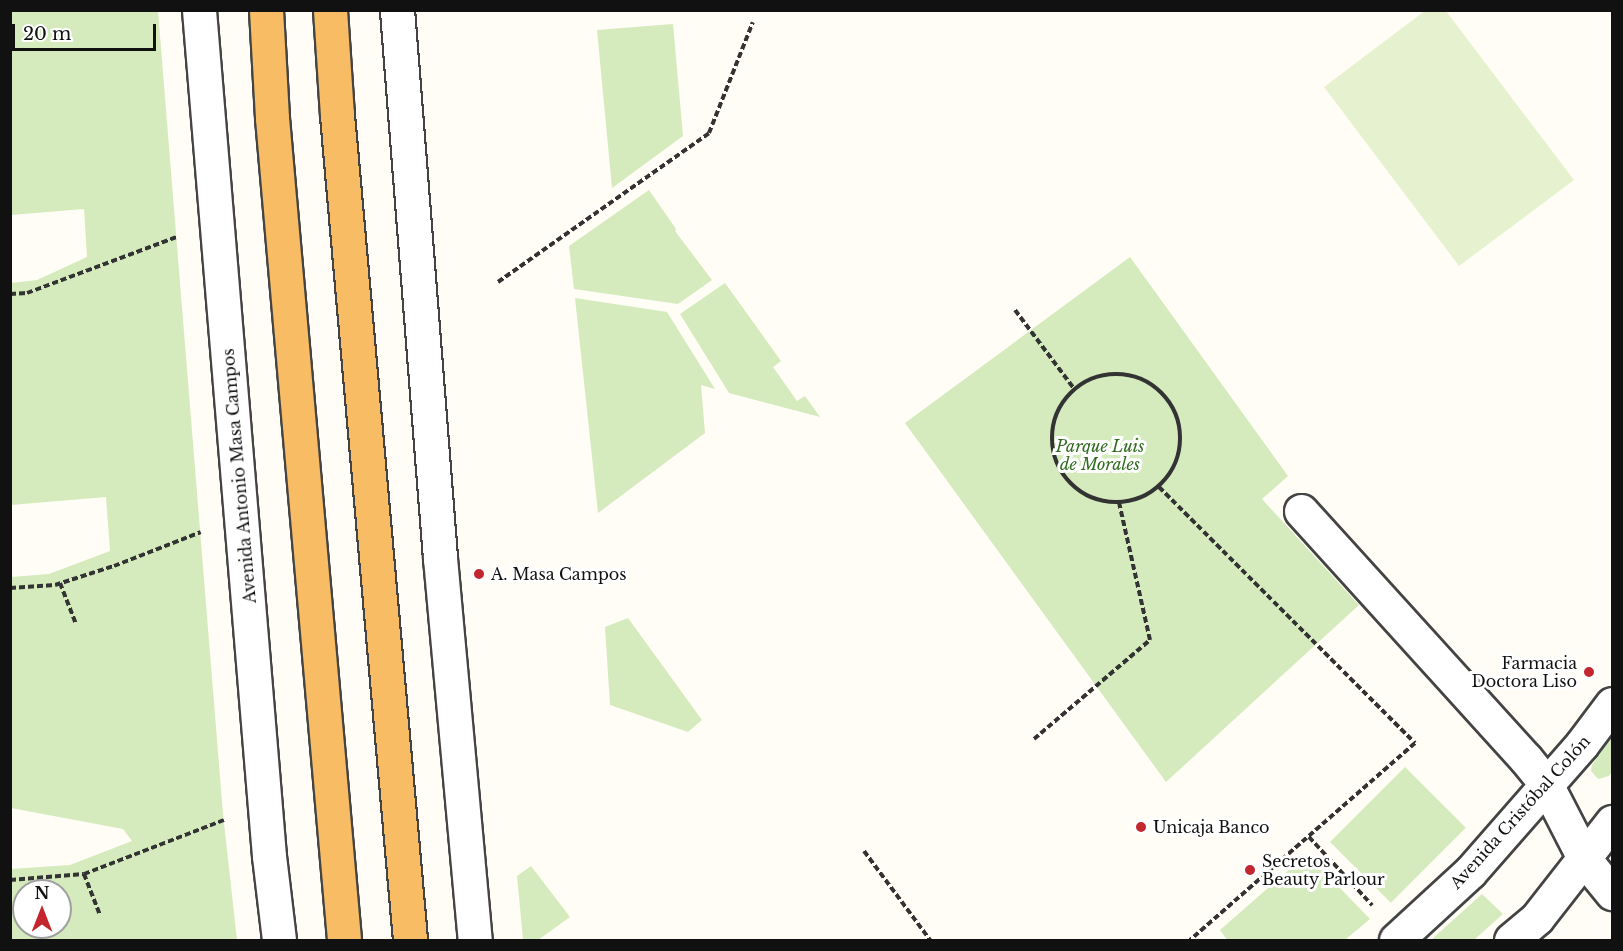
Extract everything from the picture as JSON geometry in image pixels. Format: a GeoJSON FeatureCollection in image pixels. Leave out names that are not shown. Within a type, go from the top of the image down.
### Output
{"type":"FeatureCollection","features":[{"type":"Feature","properties":{"kind":"highway"},"geometry":{"type":"LineString","coordinates":[[266,10],[272,118],[344,940]]}},
{"type":"Feature","properties":{"kind":"highway"},"geometry":{"type":"LineString","coordinates":[[330,10],[339,139],[410,940]]}},
{"type":"Feature","properties":{"kind":"street","name":"Avenida Antonio Masa Campos"},"geometry":{"type":"LineString","coordinates":[[199,10],[265,804],[279,940]]}},
{"type":"Feature","properties":{"kind":"street"},"geometry":{"type":"LineString","coordinates":[[397,10],[440,558],[475,940]]}},
{"type":"Feature","properties":{"kind":"street"},"geometry":{"type":"LineString","coordinates":[[1301,511],[1526,759],[1546,784],[1585,860],[1612,892]]}},
{"type":"Feature","properties":{"kind":"street","name":"Avenida Cristóbal Colón"},"geometry":{"type":"LineString","coordinates":[[1399,938],[1470,872],[1612,704]]}},
{"type":"Feature","properties":{"kind":"street"},"geometry":{"type":"LineString","coordinates":[[1511,940],[1537,918],[1585,860],[1612,822]]}},
{"type":"Feature","properties":{"kind":"path"},"geometry":{"type":"LineString","coordinates":[[498,282],[709,133],[753,22]]}},
{"type":"Feature","properties":{"kind":"path"},"geometry":{"type":"LineString","coordinates":[[10,294],[27,293],[218,221]]}},
{"type":"Feature","properties":{"kind":"path"},"geometry":{"type":"LineString","coordinates":[[1015,310],[1075,390]]}},
{"type":"Feature","properties":{"kind":"path"},"geometry":{"type":"LineString","coordinates":[[1124,374],[1144,380],[1161,392],[1174,408],[1180,428],[1180,449],[1172,470],[1159,487],[1140,498],[1119,502],[1098,499],[1079,490],[1064,475],[1054,456],[1052,435],[1056,414],[1083,383],[1103,375],[1124,374]]}},
{"type":"Feature","properties":{"kind":"path"},"geometry":{"type":"LineString","coordinates":[[1159,487],[1415,743],[1190,940]]}},
{"type":"Feature","properties":{"kind":"path"},"geometry":{"type":"LineString","coordinates":[[1034,739],[1150,640],[1119,502]]}},
{"type":"Feature","properties":{"kind":"path"},"geometry":{"type":"LineString","coordinates":[[10,588],[60,583],[114,566],[242,515]]}},
{"type":"Feature","properties":{"kind":"path"},"geometry":{"type":"LineString","coordinates":[[60,583],[76,624]]}},
{"type":"Feature","properties":{"kind":"path"},"geometry":{"type":"LineString","coordinates":[[10,880],[84,874],[265,804]]}},
{"type":"Feature","properties":{"kind":"path"},"geometry":{"type":"LineString","coordinates":[[1309,837],[1399,938]]}},
{"type":"Feature","properties":{"kind":"path"},"geometry":{"type":"LineString","coordinates":[[864,851],[930,940]]}},
{"type":"Feature","properties":{"kind":"path"},"geometry":{"type":"LineString","coordinates":[[84,874],[100,915]]}},
{"type":"Feature","properties":{"kind":"green space"},"geometry":{"type":"Polygon","coordinates":[[[11,10],[158,11],[223,814],[237,940],[11,940],[11,869],[70,865],[132,841],[123,829],[11,808],[11,577],[49,574],[110,551],[106,497],[11,505],[11,283],[37,280],[87,257],[84,209],[11,215],[11,10]]]}},
{"type":"Feature","properties":{"kind":"green space"},"geometry":{"type":"Polygon","coordinates":[[[1426,10],[1446,11],[1574,180],[1459,266],[1324,87],[1426,10]]]}},
{"type":"Feature","properties":{"kind":"green space"},"geometry":{"type":"Polygon","coordinates":[[[673,24],[683,136],[612,188],[597,30],[673,24]]]}},
{"type":"Feature","properties":{"kind":"green space"},"geometry":{"type":"Polygon","coordinates":[[[649,190],[676,229],[675,231],[712,280],[678,304],[574,289],[569,246],[649,190]]]}},
{"type":"Feature","properties":{"kind":"green space","name":"Parque Luis de Morales"},"geometry":{"type":"Polygon","coordinates":[[[1130,257],[1288,476],[1262,499],[1359,605],[1166,782],[905,423],[1130,257]]]}},
{"type":"Feature","properties":{"kind":"green space"},"geometry":{"type":"Polygon","coordinates":[[[725,283],[781,361],[773,367],[797,401],[805,396],[820,417],[729,393],[680,314],[725,283]]]}},
{"type":"Feature","properties":{"kind":"green space"},"geometry":{"type":"Polygon","coordinates":[[[575,298],[667,312],[715,389],[701,385],[705,433],[598,513],[575,298]]]}},
{"type":"Feature","properties":{"kind":"green space"},"geometry":{"type":"Polygon","coordinates":[[[628,618],[702,720],[688,732],[610,705],[605,627],[628,618]]]}},
{"type":"Feature","properties":{"kind":"green space"},"geometry":{"type":"Polygon","coordinates":[[[1612,737],[1612,771],[1609,776],[1598,779],[1591,771],[1592,765],[1612,737]]]}},
{"type":"Feature","properties":{"kind":"green space"},"geometry":{"type":"Polygon","coordinates":[[[1405,767],[1466,828],[1391,903],[1330,842],[1405,767]]]}},
{"type":"Feature","properties":{"kind":"green space"},"geometry":{"type":"Polygon","coordinates":[[[1307,854],[1370,919],[1345,940],[1227,940],[1220,930],[1307,854]]]}},
{"type":"Feature","properties":{"kind":"green space"},"geometry":{"type":"Polygon","coordinates":[[[531,866],[570,917],[538,940],[523,940],[517,876],[531,866]]]}},
{"type":"Feature","properties":{"kind":"green space"},"geometry":{"type":"Polygon","coordinates":[[[1482,894],[1503,914],[1474,940],[1431,940],[1482,894]]]}},
{"type":"Feature","properties":{"kind":"place","name":"A. Masa Campos"},"geometry":{"type":"Point","coordinates":[479,574]}},
{"type":"Feature","properties":{"kind":"place","name":"Farmacia Doctora Liso"},"geometry":{"type":"Point","coordinates":[1589,672]}},
{"type":"Feature","properties":{"kind":"place","name":"Unicaja Banco"},"geometry":{"type":"Point","coordinates":[1141,827]}},
{"type":"Feature","properties":{"kind":"place","name":"Secretos Beauty Parlour"},"geometry":{"type":"Point","coordinates":[1250,870]}}]}
